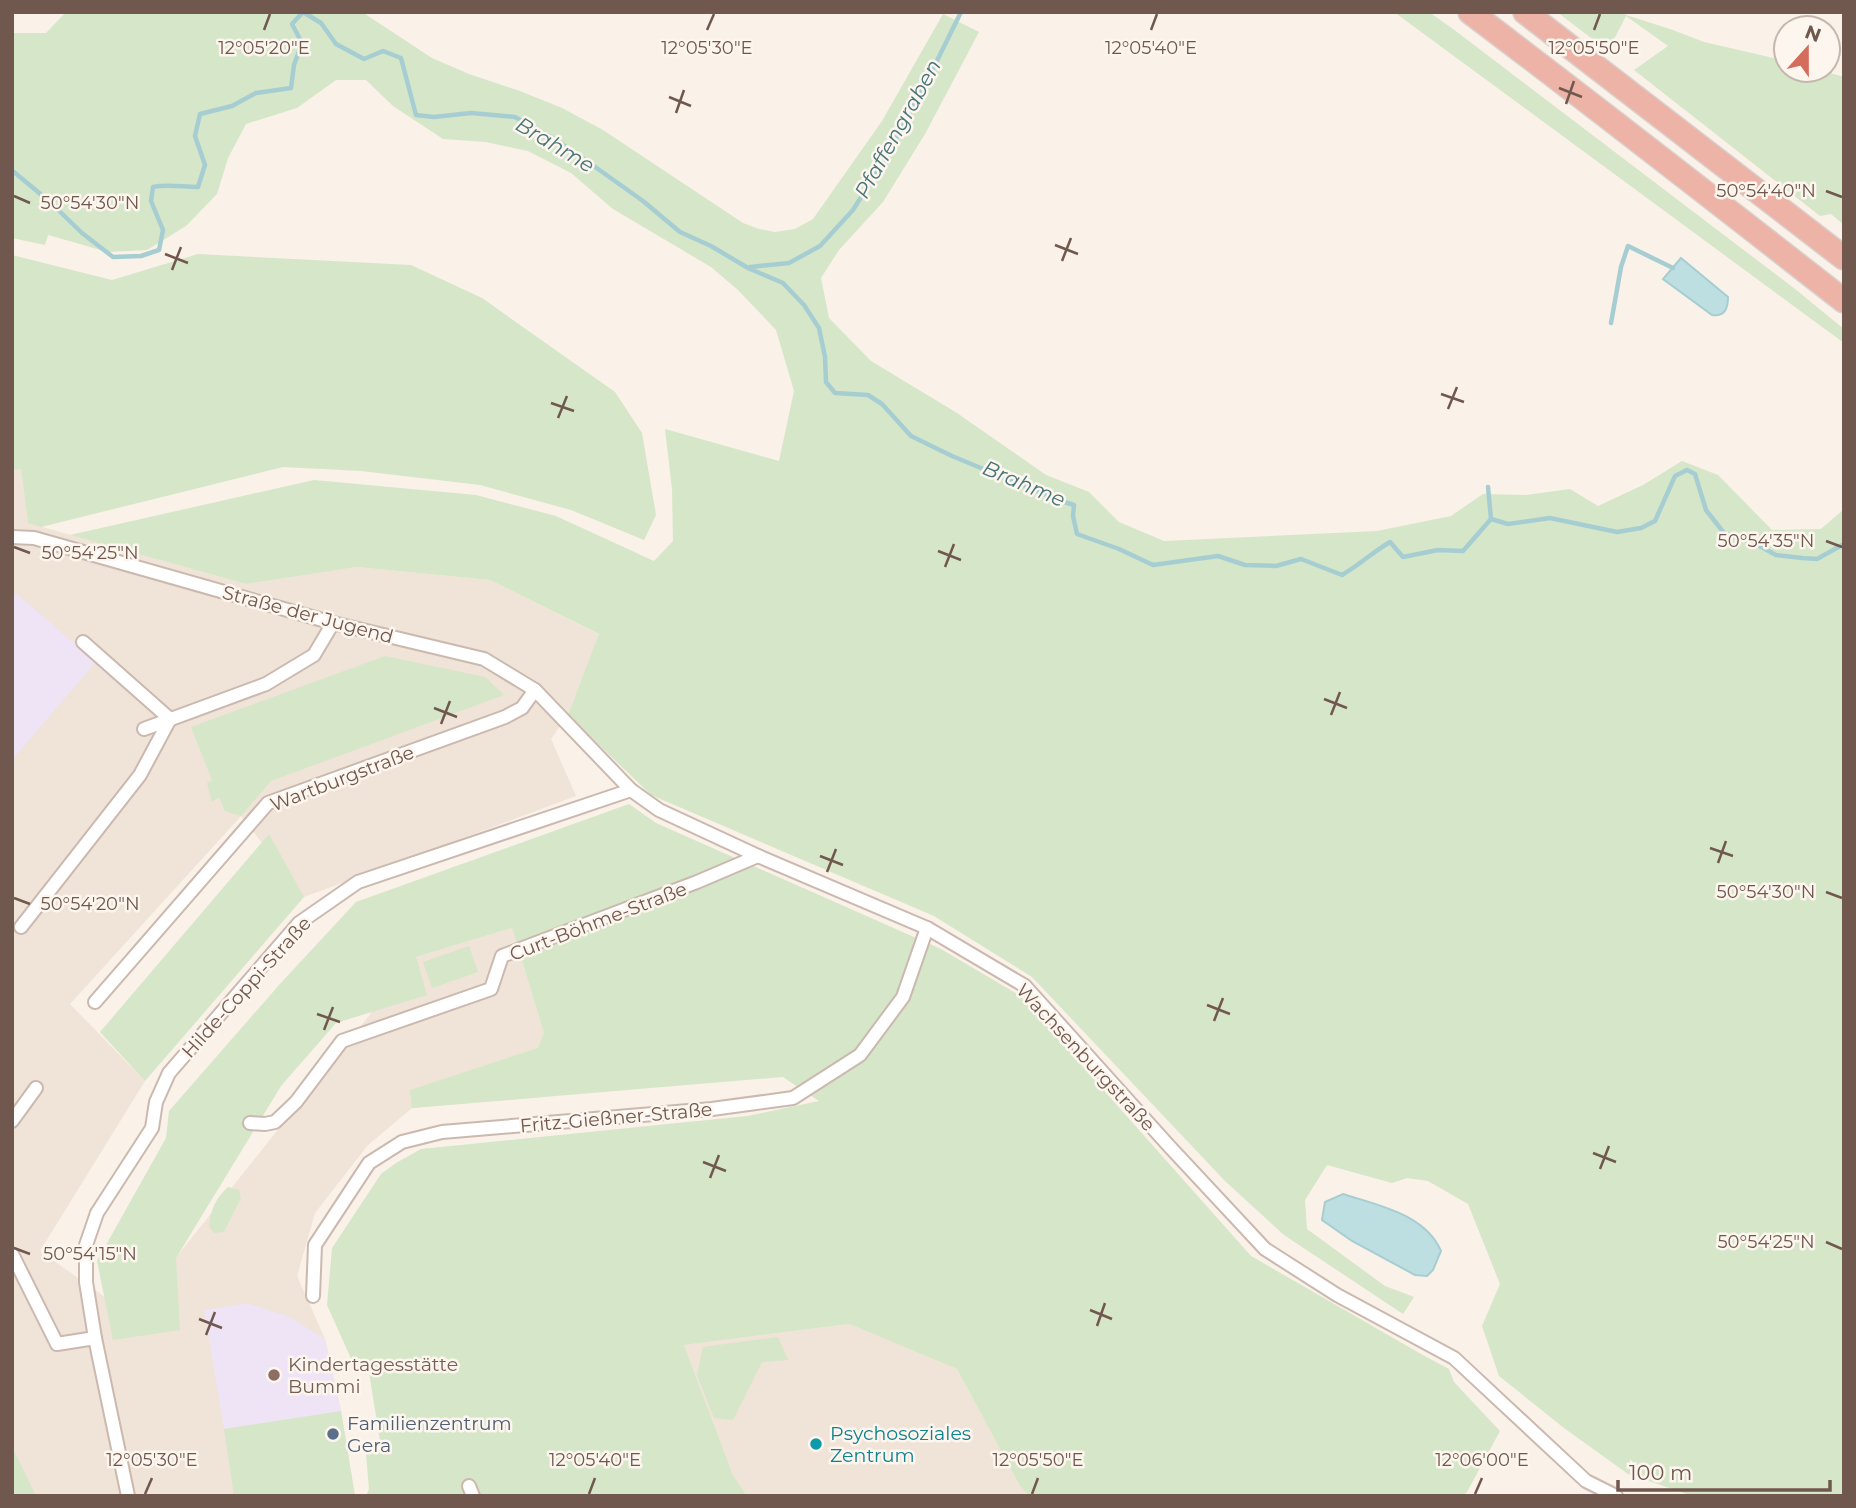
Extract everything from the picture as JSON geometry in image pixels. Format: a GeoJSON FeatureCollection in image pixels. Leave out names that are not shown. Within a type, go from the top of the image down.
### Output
{"type":"FeatureCollection","features":[{"type":"Feature","properties":{"kind":"highway"},"geometry":{"type":"LineString","coordinates":[[1470,12],[1844,301]]}},
{"type":"Feature","properties":{"kind":"highway"},"geometry":{"type":"LineString","coordinates":[[1525,12],[1844,258]]}},
{"type":"Feature","properties":{"kind":"street","name":"Straße der Jugend"},"geometry":{"type":"LineString","coordinates":[[12,537],[34,538],[333,623],[484,659],[534,690],[580,737]]}},
{"type":"Feature","properties":{"kind":"street"},"geometry":{"type":"LineString","coordinates":[[144,729],[266,684],[314,654],[333,623]]}},
{"type":"Feature","properties":{"kind":"street"},"geometry":{"type":"LineString","coordinates":[[83,642],[170,719]]}},
{"type":"Feature","properties":{"kind":"street","name":"Wartburgstraße"},"geometry":{"type":"LineString","coordinates":[[95,1002],[268,803],[505,717],[522,708],[534,690]]}},
{"type":"Feature","properties":{"kind":"street"},"geometry":{"type":"LineString","coordinates":[[20,927],[140,775],[170,719]]}},
{"type":"Feature","properties":{"kind":"street","name":"Wachsenburgstraße"},"geometry":{"type":"LineString","coordinates":[[580,737],[631,790],[659,810],[758,856],[927,928],[1025,986],[1265,1249],[1336,1295],[1454,1358],[1586,1481],[1616,1496]]}},
{"type":"Feature","properties":{"kind":"street","name":"Hilde-Coppi-Straße"},"geometry":{"type":"LineString","coordinates":[[128,1496],[95,1338],[86,1282],[86,1245],[97,1213],[152,1128],[156,1102],[169,1073],[299,923],[358,882],[631,790]]}},
{"type":"Feature","properties":{"kind":"street","name":"Curt-Böhme-Straße"},"geometry":{"type":"LineString","coordinates":[[250,1123],[275,1122],[296,1102],[342,1041],[491,989],[502,956],[758,856]]}},
{"type":"Feature","properties":{"kind":"street","name":"Fritz-Gießner-Straße"},"geometry":{"type":"LineString","coordinates":[[313,1296],[315,1245],[369,1163],[402,1142],[442,1132],[712,1109],[793,1098],[860,1055],[903,997],[927,928]]}},
{"type":"Feature","properties":{"kind":"street"},"geometry":{"type":"LineString","coordinates":[[12,1121],[36,1088]]}},
{"type":"Feature","properties":{"kind":"street"},"geometry":{"type":"LineString","coordinates":[[12,1254],[57,1344],[95,1338]]}},
{"type":"Feature","properties":{"kind":"shaded area"},"geometry":{"type":"Polygon","coordinates":[[[21,469],[28,523],[246,584],[357,567],[490,580],[600,635],[568,715],[551,739],[576,796],[304,897],[241,816],[70,1004],[145,1081],[40,1251],[130,1315],[416,957],[512,928],[544,1033],[545,1097],[412,1108],[368,1145],[315,1213],[297,1276],[325,1339],[341,1411],[355,1496],[12,1496],[12,470],[21,469]]]}},
{"type":"Feature","properties":{"kind":"shaded area"},"geometry":{"type":"Polygon","coordinates":[[[16,593],[96,662],[12,760],[12,596],[16,593]]]}},
{"type":"Feature","properties":{"kind":"shaded area","name":"Kindertagesstätte Bummi"},"geometry":{"type":"Polygon","coordinates":[[[247,1303],[290,1317],[325,1339],[341,1411],[224,1429],[204,1310],[247,1303]]]}},
{"type":"Feature","properties":{"kind":"shaded area"},"geometry":{"type":"Polygon","coordinates":[[[849,1324],[957,1369],[1020,1486],[1029,1496],[747,1496],[733,1475],[684,1345],[849,1324]]]}},
{"type":"Feature","properties":{"kind":"green space"},"geometry":{"type":"Polygon","coordinates":[[[66,12],[362,12],[432,58],[562,108],[603,130],[743,223],[775,232],[795,229],[813,219],[882,121],[943,14],[979,32],[925,134],[883,202],[839,250],[821,278],[829,318],[871,361],[957,413],[1046,475],[1089,492],[1119,522],[1164,541],[1377,531],[1451,516],[1483,494],[1526,495],[1570,489],[1598,506],[1643,485],[1682,461],[1718,475],[1772,530],[1821,529],[1844,509],[1844,1496],[1693,1496],[1628,1474],[1499,1376],[1482,1326],[1500,1284],[1468,1204],[1428,1181],[1407,1178],[1392,1183],[1327,1165],[1305,1200],[1307,1229],[1385,1286],[1414,1297],[1403,1314],[1284,1235],[1225,1181],[1032,977],[934,916],[651,795],[568,715],[599,634],[490,580],[357,567],[246,584],[70,535],[314,480],[476,495],[556,516],[654,561],[673,541],[672,489],[665,429],[779,461],[794,391],[776,330],[738,290],[711,267],[613,209],[571,173],[528,151],[486,142],[443,139],[393,106],[366,80],[336,80],[297,108],[246,124],[228,158],[217,194],[186,226],[147,250],[108,252],[48,235],[45,245],[12,238],[12,33],[46,33],[66,12]]]}},
{"type":"Feature","properties":{"kind":"green space"},"geometry":{"type":"Polygon","coordinates":[[[1394,12],[1429,12],[1453,29],[1795,289],[1844,329],[1844,343],[1394,12]]]}},
{"type":"Feature","properties":{"kind":"green space"},"geometry":{"type":"Polygon","coordinates":[[[1557,12],[1622,12],[1704,42],[1772,58],[1772,84],[1842,84],[1844,77],[1844,225],[1831,214],[1820,216],[1634,70],[1668,46],[1626,16],[1608,51],[1557,12]]]}},
{"type":"Feature","properties":{"kind":"green space"},"geometry":{"type":"Polygon","coordinates":[[[198,254],[411,265],[482,298],[615,392],[642,433],[656,515],[644,540],[571,510],[480,485],[361,471],[283,467],[41,527],[28,523],[21,469],[12,470],[12,255],[112,280],[198,254]]]}},
{"type":"Feature","properties":{"kind":"green space"},"geometry":{"type":"Polygon","coordinates":[[[385,656],[485,677],[504,695],[271,781],[241,816],[225,811],[219,797],[212,802],[207,783],[212,780],[191,727],[385,656]]]}},
{"type":"Feature","properties":{"kind":"green space"},"geometry":{"type":"Polygon","coordinates":[[[629,804],[656,823],[941,949],[1019,995],[1251,1256],[1449,1369],[1454,1382],[1500,1431],[1467,1492],[1462,1496],[1029,1496],[1020,1486],[957,1369],[849,1324],[684,1345],[733,1475],[747,1496],[366,1496],[369,1489],[366,1454],[380,1441],[368,1366],[353,1363],[327,1305],[332,1248],[381,1174],[421,1149],[747,1116],[819,1101],[783,1077],[412,1108],[410,1090],[538,1048],[544,1033],[512,928],[416,957],[427,995],[336,1023],[281,1086],[176,1258],[180,1330],[113,1340],[97,1261],[166,1138],[169,1111],[356,902],[629,804]]]}},
{"type":"Feature","properties":{"kind":"green space"},"geometry":{"type":"Polygon","coordinates":[[[269,834],[304,897],[145,1081],[100,1032],[269,834]]]}},
{"type":"Feature","properties":{"kind":"green space"},"geometry":{"type":"Polygon","coordinates":[[[469,946],[478,972],[432,988],[423,962],[469,946]]]}},
{"type":"Feature","properties":{"kind":"green space"},"geometry":{"type":"Polygon","coordinates":[[[228,1187],[239,1190],[241,1198],[224,1232],[214,1233],[209,1226],[212,1209],[228,1187]]]}},
{"type":"Feature","properties":{"kind":"green space"},"geometry":{"type":"Polygon","coordinates":[[[778,1337],[788,1360],[762,1362],[733,1420],[714,1418],[697,1375],[703,1347],[778,1337]]]}},
{"type":"Feature","properties":{"kind":"green space"},"geometry":{"type":"Polygon","coordinates":[[[341,1411],[355,1496],[234,1496],[224,1429],[341,1411]]]}},
{"type":"Feature","properties":{"kind":"green space"},"geometry":{"type":"Polygon","coordinates":[[[12,1445],[14,1451],[36,1496],[12,1496],[12,1445]]]}},
{"type":"Feature","properties":{"kind":"water"},"geometry":{"type":"Polygon","coordinates":[[[1681,258],[1728,297],[1723,313],[1712,315],[1663,279],[1681,258]]]}},
{"type":"Feature","properties":{"kind":"water"},"geometry":{"type":"Polygon","coordinates":[[[1343,1194],[1385,1207],[1424,1228],[1441,1251],[1433,1270],[1427,1276],[1415,1275],[1352,1241],[1322,1220],[1325,1202],[1343,1194]]]}},
{"type":"Feature","properties":{"kind":"waterway","name":"Brahme"},"geometry":{"type":"LineString","coordinates":[[303,12],[321,23],[336,44],[364,59],[383,51],[401,58],[416,115],[434,117],[471,113],[515,117],[584,159],[643,201],[680,232],[783,283],[804,305],[819,328],[825,357],[826,382],[835,393],[868,395],[882,404],[911,436],[952,456],[1074,505],[1073,516],[1077,534],[1153,565],[1218,556],[1245,565],[1276,566],[1301,559],[1342,575],[1390,542],[1403,557],[1438,550],[1463,551],[1491,519],[1508,524],[1550,518],[1617,532],[1641,528],[1655,521],[1675,476],[1687,470],[1695,474],[1706,510],[1724,533],[1752,542],[1776,555],[1802,558],[1817,559],[1844,544]]}},
{"type":"Feature","properties":{"kind":"waterway","name":"Brahme"},"geometry":{"type":"LineString","coordinates":[[12,173],[113,257],[141,256],[159,250],[163,230],[151,201],[153,187],[198,187],[205,165],[195,136],[200,114],[232,106],[256,93],[291,88],[294,65],[302,43],[292,24],[303,12]]}},
{"type":"Feature","properties":{"kind":"waterway","name":"Pfaffengraben"},"geometry":{"type":"LineString","coordinates":[[750,267],[789,263],[820,246],[853,210],[888,154],[961,12]]}},
{"type":"Feature","properties":{"kind":"waterway"},"geometry":{"type":"LineString","coordinates":[[1611,323],[1621,267],[1628,246],[1673,268]]}},
{"type":"Feature","properties":{"kind":"waterway"},"geometry":{"type":"LineString","coordinates":[[1488,487],[1491,519]]}},
{"type":"Feature","properties":{"kind":"place","name":"Kindertagesstätte Bummi"},"geometry":{"type":"Point","coordinates":[274,1375]}},
{"type":"Feature","properties":{"kind":"place","name":"Familienzentrum Gera"},"geometry":{"type":"Point","coordinates":[333,1434]}},
{"type":"Feature","properties":{"kind":"place","name":"Psychosoziales Zentrum"},"geometry":{"type":"Point","coordinates":[816,1444]}}]}
